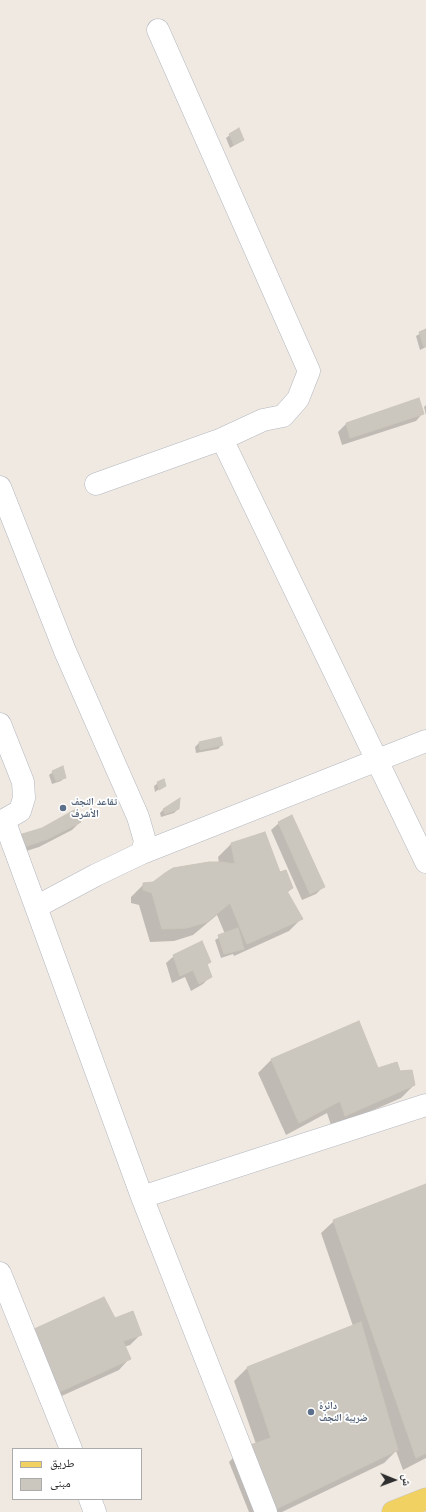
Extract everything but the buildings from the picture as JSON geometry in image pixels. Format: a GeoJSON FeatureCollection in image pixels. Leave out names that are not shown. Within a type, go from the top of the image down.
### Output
{"type":"FeatureCollection","features":[{"type":"Feature","properties":{"kind":"main road"},"geometry":{"type":"LineString","coordinates":[[393,1512],[426,1499]]}},
{"type":"Feature","properties":{"kind":"lane"},"geometry":{"type":"LineString","coordinates":[[96,484],[222,439],[263,420],[283,416],[298,398],[309,371],[158,30]]}},
{"type":"Feature","properties":{"kind":"lane"},"geometry":{"type":"LineString","coordinates":[[222,439],[426,862]]}},
{"type":"Feature","properties":{"kind":"lane"},"geometry":{"type":"LineString","coordinates":[[0,487],[65,651],[138,817],[145,841],[142,853]]}},
{"type":"Feature","properties":{"kind":"lane"},"geometry":{"type":"LineString","coordinates":[[0,724],[23,782],[24,798],[20,811],[2,821],[36,906],[142,1197],[266,1512]]}},
{"type":"Feature","properties":{"kind":"lane"},"geometry":{"type":"LineString","coordinates":[[36,906],[96,874],[142,853],[426,741]]}},
{"type":"Feature","properties":{"kind":"lane"},"geometry":{"type":"LineString","coordinates":[[142,1197],[426,1105]]}},
{"type":"Feature","properties":{"kind":"lane"},"geometry":{"type":"LineString","coordinates":[[0,1273],[71,1448]]}},
{"type":"Feature","properties":{"kind":"lane"},"geometry":{"type":"LineString","coordinates":[[90,1500],[95,1512]]}},
{"type":"Feature","properties":{"kind":"place","name":"تقاعد النجف الأشرف"},"geometry":{"type":"Point","coordinates":[63,808]}},
{"type":"Feature","properties":{"kind":"place","name":"دائرة ضريبة النجف"},"geometry":{"type":"Point","coordinates":[311,1412]}}]}
